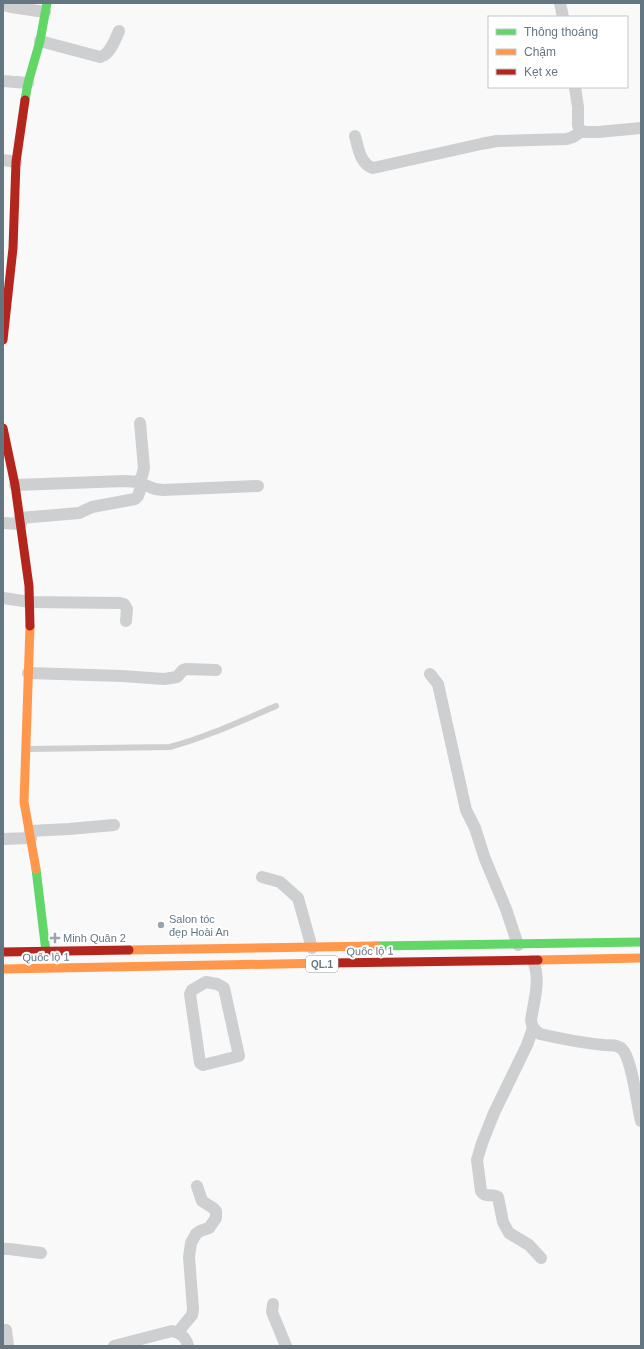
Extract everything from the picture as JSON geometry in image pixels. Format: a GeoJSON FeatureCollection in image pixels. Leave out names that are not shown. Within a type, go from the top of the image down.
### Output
{"type":"FeatureCollection","features":[{"type":"Feature","properties":{"kind":"main road"},"geometry":{"type":"LineString","coordinates":[[3,340],[13,248],[16,162],[28,83],[40,41],[46,8]]}},
{"type":"Feature","properties":{"kind":"main road"},"geometry":{"type":"LineString","coordinates":[[3,428],[15,485],[26,557],[30,602],[24,802],[38,884],[46,952]]}},
{"type":"Feature","properties":{"kind":"main road","name":"Quốc lộ 1"},"geometry":{"type":"LineString","coordinates":[[3,952],[641,942]]}},
{"type":"Feature","properties":{"kind":"main road","name":"Quốc lộ 1"},"geometry":{"type":"LineString","coordinates":[[3,969],[641,958]]}},
{"type":"Feature","properties":{"kind":"street"},"geometry":{"type":"LineString","coordinates":[[5,3],[7,6],[11,7],[46,8]]}},
{"type":"Feature","properties":{"kind":"street"},"geometry":{"type":"LineString","coordinates":[[560,3],[563,16]]}},
{"type":"Feature","properties":{"kind":"street"},"geometry":{"type":"LineString","coordinates":[[40,41],[100,57],[104,56],[108,52],[119,31]]}},
{"type":"Feature","properties":{"kind":"street"},"geometry":{"type":"LineString","coordinates":[[3,81],[28,83]]}},
{"type":"Feature","properties":{"kind":"street"},"geometry":{"type":"LineString","coordinates":[[575,88],[578,125],[582,131]]}},
{"type":"Feature","properties":{"kind":"street"},"geometry":{"type":"LineString","coordinates":[[355,136],[360,156],[370,168],[373,168],[497,141],[571,138],[582,131],[598,132],[641,128]]}},
{"type":"Feature","properties":{"kind":"street"},"geometry":{"type":"LineString","coordinates":[[3,160],[16,162]]}},
{"type":"Feature","properties":{"kind":"street"},"geometry":{"type":"LineString","coordinates":[[3,523],[79,513],[92,507],[135,499],[138,496],[144,468],[140,423]]}},
{"type":"Feature","properties":{"kind":"street"},"geometry":{"type":"LineString","coordinates":[[15,485],[125,481],[140,483],[156,490],[258,486]]}},
{"type":"Feature","properties":{"kind":"street"},"geometry":{"type":"LineString","coordinates":[[3,598],[30,602],[120,603],[124,604],[127,609],[126,621]]}},
{"type":"Feature","properties":{"kind":"street"},"geometry":{"type":"LineString","coordinates":[[28,673],[164,679],[177,677],[183,670],[186,669],[216,670]]}},
{"type":"Feature","properties":{"kind":"street"},"geometry":{"type":"LineString","coordinates":[[430,674],[438,684],[466,810],[475,828],[485,859],[506,910],[518,945]]}},
{"type":"Feature","properties":{"kind":"street"},"geometry":{"type":"LineString","coordinates":[[3,839],[69,829],[114,825]]}},
{"type":"Feature","properties":{"kind":"street"},"geometry":{"type":"LineString","coordinates":[[262,877],[280,882],[298,898],[312,948]]}},
{"type":"Feature","properties":{"kind":"street"},"geometry":{"type":"LineString","coordinates":[[534,961],[537,976],[531,1020],[533,1028],[527,1045],[487,1131],[477,1160],[481,1191],[487,1196],[495,1195],[498,1197],[503,1222],[508,1233],[529,1245],[540,1258]]}},
{"type":"Feature","properties":{"kind":"street"},"geometry":{"type":"LineString","coordinates":[[204,965],[206,982]]}},
{"type":"Feature","properties":{"kind":"street"},"geometry":{"type":"LineString","coordinates":[[206,982],[217,984],[224,988],[239,1056],[203,1065],[200,1063],[190,994],[192,990],[206,982]]}},
{"type":"Feature","properties":{"kind":"street"},"geometry":{"type":"LineString","coordinates":[[533,1028],[540,1034],[579,1043],[620,1047],[626,1055],[630,1067],[641,1121]]}},
{"type":"Feature","properties":{"kind":"street"},"geometry":{"type":"LineString","coordinates":[[178,1332],[192,1315],[193,1309],[189,1256],[191,1243],[196,1234],[209,1228],[216,1218],[216,1212],[213,1208],[202,1201],[197,1186]]}},
{"type":"Feature","properties":{"kind":"street"},"geometry":{"type":"LineString","coordinates":[[3,1249],[41,1253]]}},
{"type":"Feature","properties":{"kind":"street"},"geometry":{"type":"LineString","coordinates":[[273,1304],[272,1312],[286,1346]]}},
{"type":"Feature","properties":{"kind":"street"},"geometry":{"type":"LineString","coordinates":[[6,1330],[8,1346]]}},
{"type":"Feature","properties":{"kind":"street"},"geometry":{"type":"LineString","coordinates":[[114,1346],[172,1331],[178,1332],[187,1340],[188,1346]]}},
{"type":"Feature","properties":{"kind":"lane"},"geometry":{"type":"LineString","coordinates":[[26,749],[170,747],[212,733],[276,706]]}},
{"type":"Feature","properties":{"kind":"traffic: fast"},"geometry":{"type":"LineString","coordinates":[[25,100],[28,83],[40,41],[47,3]]}},
{"type":"Feature","properties":{"kind":"traffic: fast"},"geometry":{"type":"LineString","coordinates":[[36,869],[46,952]]}},
{"type":"Feature","properties":{"kind":"traffic: fast"},"geometry":{"type":"LineString","coordinates":[[376,946],[641,942]]}},
{"type":"Feature","properties":{"kind":"traffic: slow"},"geometry":{"type":"LineString","coordinates":[[30,626],[24,802],[36,869]]}},
{"type":"Feature","properties":{"kind":"traffic: slow"},"geometry":{"type":"LineString","coordinates":[[129,950],[376,946]]}},
{"type":"Feature","properties":{"kind":"traffic: slow"},"geometry":{"type":"LineString","coordinates":[[538,960],[641,958]]}},
{"type":"Feature","properties":{"kind":"traffic: slow"},"geometry":{"type":"LineString","coordinates":[[3,969],[330,963]]}},
{"type":"Feature","properties":{"kind":"traffic: jam"},"geometry":{"type":"LineString","coordinates":[[3,340],[13,248],[16,162],[25,100]]}},
{"type":"Feature","properties":{"kind":"traffic: jam"},"geometry":{"type":"LineString","coordinates":[[3,428],[15,485],[29,586],[30,626]]}},
{"type":"Feature","properties":{"kind":"traffic: jam"},"geometry":{"type":"LineString","coordinates":[[3,952],[129,950]]}},
{"type":"Feature","properties":{"kind":"traffic: jam"},"geometry":{"type":"LineString","coordinates":[[330,963],[538,960]]}},
{"type":"Feature","properties":{"kind":"place","name":"Salon tóc đẹp Hoài An"},"geometry":{"type":"Point","coordinates":[161,925]}},
{"type":"Feature","properties":{"kind":"place","name":"Minh Quân 2"},"geometry":{"type":"Point","coordinates":[55,938]}}]}
